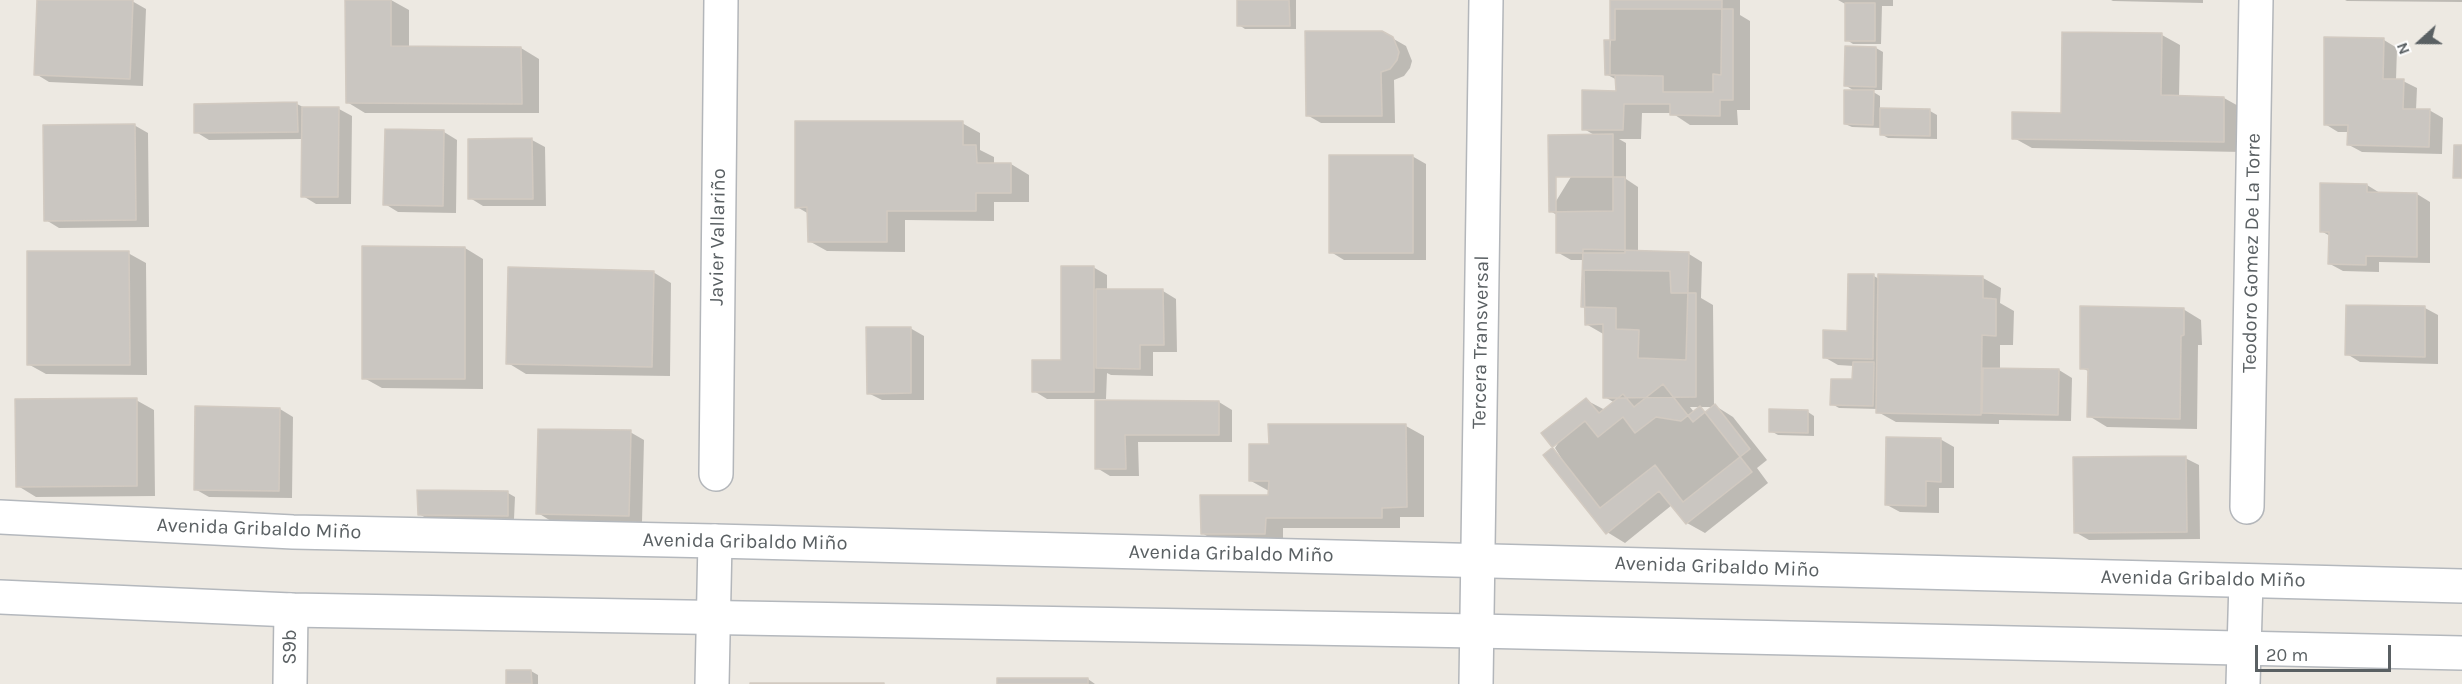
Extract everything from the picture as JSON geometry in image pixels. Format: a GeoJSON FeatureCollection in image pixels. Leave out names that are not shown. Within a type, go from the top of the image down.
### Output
{"type":"FeatureCollection","features":[{"type":"Feature","properties":{"kind":"street","name":"Javier Vallariño"},"geometry":{"type":"LineString","coordinates":[[716,474],[721,0]]}},
{"type":"Feature","properties":{"kind":"street","name":"Tercera Transversal"},"geometry":{"type":"LineString","coordinates":[[1476,684],[1486,0]]}},
{"type":"Feature","properties":{"kind":"street","name":"Teodoro Gomez De La Torre"},"geometry":{"type":"LineString","coordinates":[[2247,507],[2256,0]]}},
{"type":"Feature","properties":{"kind":"street","name":"Avenida Gribaldo Miño"},"geometry":{"type":"LineString","coordinates":[[0,517],[293,532],[2462,586]]}},
{"type":"Feature","properties":{"kind":"street"},"geometry":{"type":"LineString","coordinates":[[712,684],[715,541]]}},
{"type":"Feature","properties":{"kind":"street"},"geometry":{"type":"LineString","coordinates":[[2243,684],[2246,580]]}},
{"type":"Feature","properties":{"kind":"street"},"geometry":{"type":"LineString","coordinates":[[0,597],[291,610],[1476,631],[2462,653]]}},
{"type":"Feature","properties":{"kind":"street","name":"S9b"},"geometry":{"type":"LineString","coordinates":[[290,684],[291,610]]}},
{"type":"Feature","properties":{"kind":"building"},"geometry":{"type":"Polygon","coordinates":[[[37,0],[133,0],[130,79],[34,75],[37,0]]]}},
{"type":"Feature","properties":{"kind":"building"},"geometry":{"type":"Polygon","coordinates":[[[345,0],[391,0],[391,46],[521,47],[522,104],[346,103],[345,0]]]}},
{"type":"Feature","properties":{"kind":"building"},"geometry":{"type":"Polygon","coordinates":[[[1237,0],[1289,0],[1290,26],[1237,26],[1237,0]]]}},
{"type":"Feature","properties":{"kind":"building"},"geometry":{"type":"Polygon","coordinates":[[[1610,0],[1722,0],[1721,75],[1713,74],[1713,92],[1663,92],[1663,76],[1610,75],[1610,0]]]}},
{"type":"Feature","properties":{"kind":"building"},"geometry":{"type":"Polygon","coordinates":[[[1845,3],[1875,3],[1875,41],[1845,41],[1845,3]]]}},
{"type":"Feature","properties":{"kind":"building"},"geometry":{"type":"Polygon","coordinates":[[[1615,9],[1733,9],[1733,100],[1720,100],[1720,116],[1670,115],[1670,104],[1624,104],[1623,130],[1582,130],[1582,90],[1616,91],[1615,75],[1605,75],[1604,40],[1615,40],[1615,9]]]}},
{"type":"Feature","properties":{"kind":"building"},"geometry":{"type":"Polygon","coordinates":[[[1305,31],[1382,31],[1393,37],[1399,52],[1397,60],[1390,69],[1381,72],[1382,116],[1306,116],[1305,31]]]}},
{"type":"Feature","properties":{"kind":"building"},"geometry":{"type":"Polygon","coordinates":[[[2062,32],[2162,33],[2161,95],[2224,97],[2224,142],[2012,139],[2012,112],[2061,113],[2062,32]]]}},
{"type":"Feature","properties":{"kind":"building"},"geometry":{"type":"Polygon","coordinates":[[[2324,37],[2384,38],[2383,79],[2404,79],[2403,109],[2430,109],[2429,147],[2347,145],[2348,125],[2324,125],[2324,37]]]}},
{"type":"Feature","properties":{"kind":"building"},"geometry":{"type":"Polygon","coordinates":[[[1845,46],[1876,47],[1876,87],[1844,86],[1845,46]]]}},
{"type":"Feature","properties":{"kind":"building"},"geometry":{"type":"Polygon","coordinates":[[[1844,90],[1874,90],[1873,125],[1844,124],[1844,90]]]}},
{"type":"Feature","properties":{"kind":"building"},"geometry":{"type":"Polygon","coordinates":[[[297,102],[298,132],[194,133],[194,104],[297,102]]]}},
{"type":"Feature","properties":{"kind":"building"},"geometry":{"type":"Polygon","coordinates":[[[302,107],[339,107],[338,197],[301,197],[302,107]]]}},
{"type":"Feature","properties":{"kind":"building"},"geometry":{"type":"Polygon","coordinates":[[[1880,108],[1930,109],[1930,136],[1880,135],[1880,108]]]}},
{"type":"Feature","properties":{"kind":"building"},"geometry":{"type":"Polygon","coordinates":[[[795,121],[963,121],[963,145],[976,145],[977,163],[1011,163],[1011,193],[976,193],[976,211],[887,211],[887,242],[808,242],[807,207],[795,208],[795,121]]]}},
{"type":"Feature","properties":{"kind":"building"},"geometry":{"type":"Polygon","coordinates":[[[135,124],[136,220],[44,221],[43,125],[135,124]]]}},
{"type":"Feature","properties":{"kind":"building"},"geometry":{"type":"Polygon","coordinates":[[[385,129],[444,130],[443,206],[383,205],[385,129]]]}},
{"type":"Feature","properties":{"kind":"building"},"geometry":{"type":"Polygon","coordinates":[[[1613,134],[1613,211],[1549,212],[1548,135],[1613,134]]]}},
{"type":"Feature","properties":{"kind":"building"},"geometry":{"type":"Polygon","coordinates":[[[532,138],[533,199],[468,199],[468,139],[532,138]]]}},
{"type":"Feature","properties":{"kind":"building"},"geometry":{"type":"Polygon","coordinates":[[[2454,145],[2462,145],[2462,178],[2453,178],[2454,145]]]}},
{"type":"Feature","properties":{"kind":"building"},"geometry":{"type":"Polygon","coordinates":[[[1329,155],[1413,155],[1413,253],[1329,253],[1329,155]]]}},
{"type":"Feature","properties":{"kind":"building"},"geometry":{"type":"Polygon","coordinates":[[[1556,177],[1625,177],[1625,253],[1556,253],[1556,177]]]}},
{"type":"Feature","properties":{"kind":"building"},"geometry":{"type":"Polygon","coordinates":[[[2320,183],[2367,184],[2367,192],[2417,193],[2417,257],[2366,256],[2366,265],[2328,264],[2329,232],[2320,232],[2320,183]]]}},
{"type":"Feature","properties":{"kind":"building"},"geometry":{"type":"Polygon","coordinates":[[[362,246],[465,247],[465,379],[362,379],[362,246]]]}},
{"type":"Feature","properties":{"kind":"building"},"geometry":{"type":"Polygon","coordinates":[[[1583,249],[1689,252],[1686,360],[1638,358],[1639,330],[1616,329],[1616,308],[1581,307],[1583,249]]]}},
{"type":"Feature","properties":{"kind":"building"},"geometry":{"type":"Polygon","coordinates":[[[27,251],[129,251],[130,365],[27,365],[27,251]]]}},
{"type":"Feature","properties":{"kind":"building"},"geometry":{"type":"Polygon","coordinates":[[[1061,266],[1094,266],[1094,392],[1032,392],[1032,360],[1061,360],[1061,266]]]}},
{"type":"Feature","properties":{"kind":"building"},"geometry":{"type":"Polygon","coordinates":[[[508,267],[654,271],[652,367],[506,364],[508,267]]]}},
{"type":"Feature","properties":{"kind":"building"},"geometry":{"type":"Polygon","coordinates":[[[1584,270],[1670,271],[1671,293],[1696,293],[1696,397],[1603,398],[1603,324],[1585,325],[1584,270]]]}},
{"type":"Feature","properties":{"kind":"building"},"geometry":{"type":"Polygon","coordinates":[[[1848,274],[1874,274],[1873,359],[1823,358],[1823,330],[1847,331],[1848,274]]]}},
{"type":"Feature","properties":{"kind":"building"},"geometry":{"type":"Polygon","coordinates":[[[1878,274],[1983,276],[1983,298],[1996,299],[1996,336],[1982,335],[1981,415],[1876,413],[1878,274]]]}},
{"type":"Feature","properties":{"kind":"building"},"geometry":{"type":"Polygon","coordinates":[[[1096,289],[1163,289],[1164,345],[1140,345],[1140,369],[1096,368],[1096,289]]]}},
{"type":"Feature","properties":{"kind":"building"},"geometry":{"type":"Polygon","coordinates":[[[2346,305],[2425,306],[2425,357],[2345,355],[2346,305]]]}},
{"type":"Feature","properties":{"kind":"building"},"geometry":{"type":"Polygon","coordinates":[[[2080,306],[2184,308],[2184,335],[2181,336],[2180,419],[2087,417],[2088,369],[2080,369],[2080,306]]]}},
{"type":"Feature","properties":{"kind":"building"},"geometry":{"type":"Polygon","coordinates":[[[866,327],[911,327],[911,393],[867,394],[866,327]]]}},
{"type":"Feature","properties":{"kind":"building"},"geometry":{"type":"Polygon","coordinates":[[[1853,362],[1874,362],[1873,406],[1830,405],[1831,379],[1852,379],[1853,362]]]}},
{"type":"Feature","properties":{"kind":"building"},"geometry":{"type":"Polygon","coordinates":[[[1983,368],[2059,369],[2058,415],[1982,413],[1983,368]]]}},
{"type":"Feature","properties":{"kind":"building"},"geometry":{"type":"Polygon","coordinates":[[[1663,384],[1693,422],[1715,404],[1750,449],[1683,502],[1655,465],[1600,508],[1541,433],[1586,398],[1599,413],[1623,394],[1634,407],[1663,384]]]}},
{"type":"Feature","properties":{"kind":"building"},"geometry":{"type":"Polygon","coordinates":[[[137,398],[137,486],[16,487],[15,399],[137,398]]]}},
{"type":"Feature","properties":{"kind":"building"},"geometry":{"type":"Polygon","coordinates":[[[1095,400],[1219,401],[1219,435],[1125,435],[1126,469],[1095,469],[1095,400]]]}},
{"type":"Feature","properties":{"kind":"building"},"geometry":{"type":"Polygon","coordinates":[[[195,406],[280,408],[279,491],[194,490],[195,406]]]}},
{"type":"Feature","properties":{"kind":"building"},"geometry":{"type":"Polygon","coordinates":[[[1700,406],[1752,472],[1686,524],[1659,491],[1606,534],[1543,455],[1585,421],[1598,437],[1623,417],[1635,433],[1656,417],[1681,421],[1700,406]]]}},
{"type":"Feature","properties":{"kind":"building"},"geometry":{"type":"Polygon","coordinates":[[[1769,409],[1808,410],[1808,433],[1769,432],[1769,409]]]}},
{"type":"Feature","properties":{"kind":"building"},"geometry":{"type":"Polygon","coordinates":[[[1268,424],[1406,424],[1407,507],[1382,508],[1382,518],[1266,518],[1265,534],[1201,534],[1200,495],[1268,495],[1269,481],[1249,481],[1249,444],[1269,444],[1268,424]]]}},
{"type":"Feature","properties":{"kind":"building"},"geometry":{"type":"Polygon","coordinates":[[[538,429],[631,430],[629,516],[536,514],[538,429]]]}},
{"type":"Feature","properties":{"kind":"building"},"geometry":{"type":"Polygon","coordinates":[[[1886,437],[1941,438],[1941,482],[1926,481],[1926,506],[1885,505],[1886,437]]]}},
{"type":"Feature","properties":{"kind":"building"},"geometry":{"type":"Polygon","coordinates":[[[2186,456],[2187,532],[2074,533],[2073,457],[2186,456]]]}},
{"type":"Feature","properties":{"kind":"building"},"geometry":{"type":"Polygon","coordinates":[[[417,490],[508,491],[508,516],[418,515],[417,490]]]}},
{"type":"Feature","properties":{"kind":"building"},"geometry":{"type":"Polygon","coordinates":[[[506,670],[531,670],[532,684],[506,684],[506,670]]]}},
{"type":"Feature","properties":{"kind":"building"},"geometry":{"type":"Polygon","coordinates":[[[997,678],[1088,678],[1088,684],[997,684],[997,678]]]}},
{"type":"Feature","properties":{"kind":"building"},"geometry":{"type":"Polygon","coordinates":[[[884,683],[884,684],[750,684],[884,683]]]}}]}
